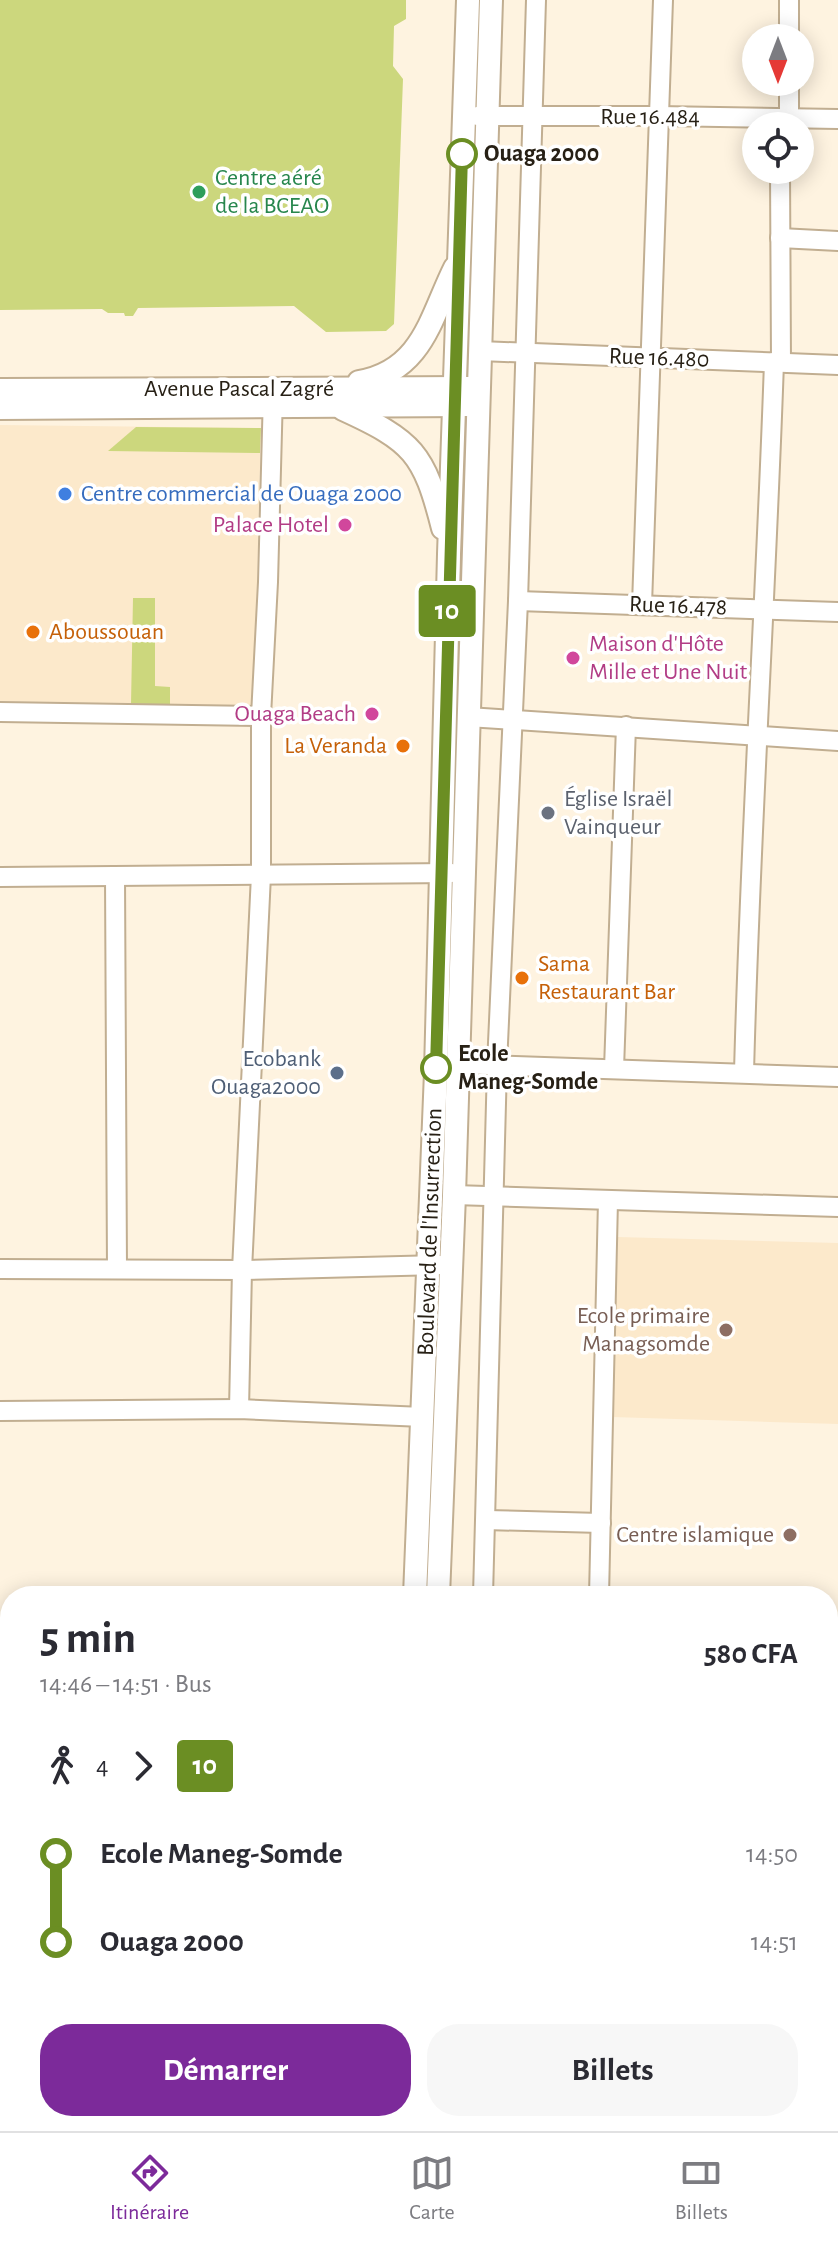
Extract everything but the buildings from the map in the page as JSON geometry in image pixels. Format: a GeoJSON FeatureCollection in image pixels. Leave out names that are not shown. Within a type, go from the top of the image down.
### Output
{"type":"FeatureCollection","features":[{"type":"Feature","properties":{"kind":"main road","name":"Boulevard de l'Insurrection"},"geometry":{"type":"LineString","coordinates":[[415,1586],[423,1417],[440,1265],[454,1195],[457,1064],[449,554],[468,0]]}},
{"type":"Feature","properties":{"kind":"main road","name":"Boulevard de l'Insurrection"},"geometry":{"type":"LineString","coordinates":[[438,1586],[440,1265],[452,873],[468,717],[491,0]]}},
{"type":"Feature","properties":{"kind":"main road"},"geometry":{"type":"LineString","coordinates":[[332,397],[389,372],[409,357],[434,320],[461,256]]}},
{"type":"Feature","properties":{"kind":"main road","name":"Avenue Pascal Zagré"},"geometry":{"type":"LineString","coordinates":[[0,390],[273,398]]}},
{"type":"Feature","properties":{"kind":"main road"},"geometry":{"type":"LineString","coordinates":[[332,397],[395,434],[418,458],[432,489],[449,554]]}},
{"type":"Feature","properties":{"kind":"main road","name":"Avenue Pascal Zagré"},"geometry":{"type":"LineString","coordinates":[[0,408],[273,398],[478,397]]}},
{"type":"Feature","properties":{"kind":"street"},"geometry":{"type":"LineString","coordinates":[[483,1586],[497,1065],[514,720],[536,0]]}},
{"type":"Feature","properties":{"kind":"street"},"geometry":{"type":"LineString","coordinates":[[642,605],[663,0]]}},
{"type":"Feature","properties":{"kind":"street"},"geometry":{"type":"LineString","coordinates":[[789,0],[789,24]]}},
{"type":"Feature","properties":{"kind":"street","name":"Rue 16.484"},"geometry":{"type":"LineString","coordinates":[[463,117],[659,116],[742,119]]}},
{"type":"Feature","properties":{"kind":"street","name":"Rue 16.484"},"geometry":{"type":"LineString","coordinates":[[814,120],[838,119]]}},
{"type":"Feature","properties":{"kind":"street"},"geometry":{"type":"LineString","coordinates":[[744,1073],[749,893],[778,362],[780,184]]}},
{"type":"Feature","properties":{"kind":"street"},"geometry":{"type":"LineString","coordinates":[[780,238],[838,241]]}},
{"type":"Feature","properties":{"kind":"street","name":"Rue 16.480"},"geometry":{"type":"LineString","coordinates":[[480,351],[838,365]]}},
{"type":"Feature","properties":{"kind":"street"},"geometry":{"type":"LineString","coordinates":[[239,1409],[242,1270],[261,875],[261,716],[273,398]]}},
{"type":"Feature","properties":{"kind":"street","name":"Rue 16.478"},"geometry":{"type":"LineString","coordinates":[[518,601],[838,612]]}},
{"type":"Feature","properties":{"kind":"street"},"geometry":{"type":"LineString","coordinates":[[0,712],[261,716]]}},
{"type":"Feature","properties":{"kind":"street"},"geometry":{"type":"LineString","coordinates":[[468,717],[838,741]]}},
{"type":"Feature","properties":{"kind":"street"},"geometry":{"type":"LineString","coordinates":[[614,1069],[626,726]]}},
{"type":"Feature","properties":{"kind":"street"},"geometry":{"type":"LineString","coordinates":[[0,877],[452,873]]}},
{"type":"Feature","properties":{"kind":"street"},"geometry":{"type":"LineString","coordinates":[[115,876],[117,1269]]}},
{"type":"Feature","properties":{"kind":"street"},"geometry":{"type":"LineString","coordinates":[[457,1064],[838,1077]]}},
{"type":"Feature","properties":{"kind":"street"},"geometry":{"type":"LineString","coordinates":[[454,1195],[838,1207]]}},
{"type":"Feature","properties":{"kind":"street"},"geometry":{"type":"LineString","coordinates":[[599,1586],[608,1200]]}},
{"type":"Feature","properties":{"kind":"street"},"geometry":{"type":"LineString","coordinates":[[0,1269],[242,1270],[440,1265]]}},
{"type":"Feature","properties":{"kind":"street"},"geometry":{"type":"LineString","coordinates":[[0,1411],[239,1409],[423,1417]]}},
{"type":"Feature","properties":{"kind":"street"},"geometry":{"type":"LineString","coordinates":[[486,1520],[601,1523]]}},
{"type":"Feature","properties":{"kind":"shaded area","name":"Centre commercial de Ouaga 2000"},"geometry":{"type":"Polygon","coordinates":[[[0,425],[261,428],[254,706],[0,702],[0,425]]]}},
{"type":"Feature","properties":{"kind":"shaded area","name":"Ecole primaire Managsomde"},"geometry":{"type":"Polygon","coordinates":[[[618,1237],[838,1243],[838,1424],[612,1417],[618,1237]]]}},
{"type":"Feature","properties":{"kind":"green space","name":"Centre aéré de la BCEAO"},"geometry":{"type":"Polygon","coordinates":[[[0,0],[406,0],[406,19],[394,26],[393,66],[403,79],[394,324],[386,331],[326,332],[294,306],[138,308],[133,316],[108,313],[102,309],[0,310],[0,0]]]}},
{"type":"Feature","properties":{"kind":"green space"},"geometry":{"type":"Polygon","coordinates":[[[136,427],[261,428],[260,453],[108,451],[136,427]]]}},
{"type":"Feature","properties":{"kind":"green space"},"geometry":{"type":"Polygon","coordinates":[[[133,598],[155,598],[155,686],[170,687],[170,704],[131,704],[133,598]]]}},
{"type":"Feature","properties":{"kind":"bus line","name":"10"},"geometry":{"type":"LineString","coordinates":[[436,1068],[462,154]]}},
{"type":"Feature","properties":{"kind":"place","name":"Ouaga 2000"},"geometry":{"type":"Point","coordinates":[462,154]}},
{"type":"Feature","properties":{"kind":"place","name":"Centre aéré de la BCEAO"},"geometry":{"type":"Point","coordinates":[199,192]}},
{"type":"Feature","properties":{"kind":"place","name":"Centre commercial de Ouaga 2000"},"geometry":{"type":"Point","coordinates":[65,494]}},
{"type":"Feature","properties":{"kind":"place","name":"Palace Hotel"},"geometry":{"type":"Point","coordinates":[345,525]}},
{"type":"Feature","properties":{"kind":"place","name":"Aboussouan"},"geometry":{"type":"Point","coordinates":[33,632]}},
{"type":"Feature","properties":{"kind":"place","name":"Maison d'Hôte Mille et Une Nuit"},"geometry":{"type":"Point","coordinates":[573,658]}},
{"type":"Feature","properties":{"kind":"place","name":"Ouaga Beach"},"geometry":{"type":"Point","coordinates":[372,714]}},
{"type":"Feature","properties":{"kind":"place","name":"La Veranda"},"geometry":{"type":"Point","coordinates":[403,746]}},
{"type":"Feature","properties":{"kind":"place","name":"Église Israël Vainqueur"},"geometry":{"type":"Point","coordinates":[548,813]}},
{"type":"Feature","properties":{"kind":"place","name":"Sama Restaurant Bar"},"geometry":{"type":"Point","coordinates":[522,978]}},
{"type":"Feature","properties":{"kind":"place","name":"Ecole Maneg-Somde"},"geometry":{"type":"Point","coordinates":[436,1068]}},
{"type":"Feature","properties":{"kind":"place","name":"Ecobank Ouaga2000"},"geometry":{"type":"Point","coordinates":[337,1073]}},
{"type":"Feature","properties":{"kind":"place","name":"Ecole primaire Managsomde"},"geometry":{"type":"Point","coordinates":[726,1330]}},
{"type":"Feature","properties":{"kind":"place","name":"Centre islamique"},"geometry":{"type":"Point","coordinates":[790,1535]}}]}
